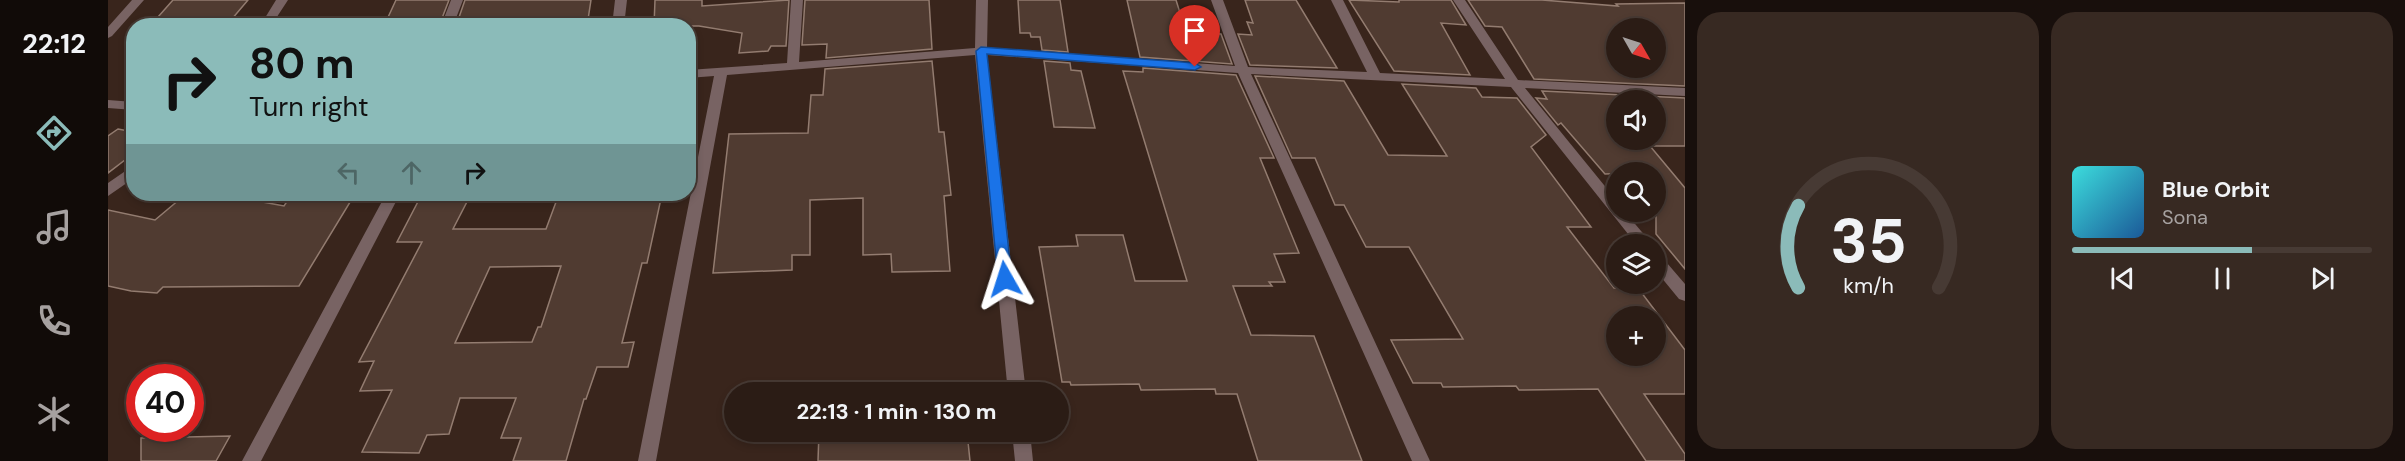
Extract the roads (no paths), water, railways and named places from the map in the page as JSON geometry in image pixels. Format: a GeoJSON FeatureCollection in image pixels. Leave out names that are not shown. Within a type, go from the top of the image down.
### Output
{"type":"FeatureCollection","features":[{"type":"Feature","properties":{"kind":"street"},"geometry":{"type":"LineString","coordinates":[[108,33],[138,0]]}},
{"type":"Feature","properties":{"kind":"street"},"geometry":{"type":"LineString","coordinates":[[270,18],[282,0]]}},
{"type":"Feature","properties":{"kind":"street"},"geometry":{"type":"LineString","coordinates":[[450,18],[457,0]]}},
{"type":"Feature","properties":{"kind":"street"},"geometry":{"type":"LineString","coordinates":[[619,18],[621,0]]}},
{"type":"Feature","properties":{"kind":"street"},"geometry":{"type":"LineString","coordinates":[[793,66],[797,0]]}},
{"type":"Feature","properties":{"kind":"street"},"geometry":{"type":"LineString","coordinates":[[982,0],[981,51],[1016,382]]}},
{"type":"Feature","properties":{"kind":"street"},"geometry":{"type":"LineString","coordinates":[[1217,0],[1243,70],[1420,461]]}},
{"type":"Feature","properties":{"kind":"street"},"geometry":{"type":"LineString","coordinates":[[1337,0],[1375,76]]}},
{"type":"Feature","properties":{"kind":"street"},"geometry":{"type":"LineString","coordinates":[[1459,0],[1514,83],[1606,197]]}},
{"type":"Feature","properties":{"kind":"street"},"geometry":{"type":"LineString","coordinates":[[696,73],[981,51],[1243,70],[1685,92]]}},
{"type":"Feature","properties":{"kind":"street"},"geometry":{"type":"LineString","coordinates":[[647,461],[721,71]]}},
{"type":"Feature","properties":{"kind":"street"},"geometry":{"type":"LineString","coordinates":[[108,104],[126,105]]}},
{"type":"Feature","properties":{"kind":"street"},"geometry":{"type":"LineString","coordinates":[[108,191],[126,176]]}},
{"type":"Feature","properties":{"kind":"street"},"geometry":{"type":"LineString","coordinates":[[251,461],[389,201]]}},
{"type":"Feature","properties":{"kind":"street"},"geometry":{"type":"LineString","coordinates":[[1626,222],[1636,234]]}},
{"type":"Feature","properties":{"kind":"street"},"geometry":{"type":"LineString","coordinates":[[1666,272],[1685,296]]}},
{"type":"Feature","properties":{"kind":"street"},"geometry":{"type":"LineString","coordinates":[[1022,442],[1024,461]]}}]}
